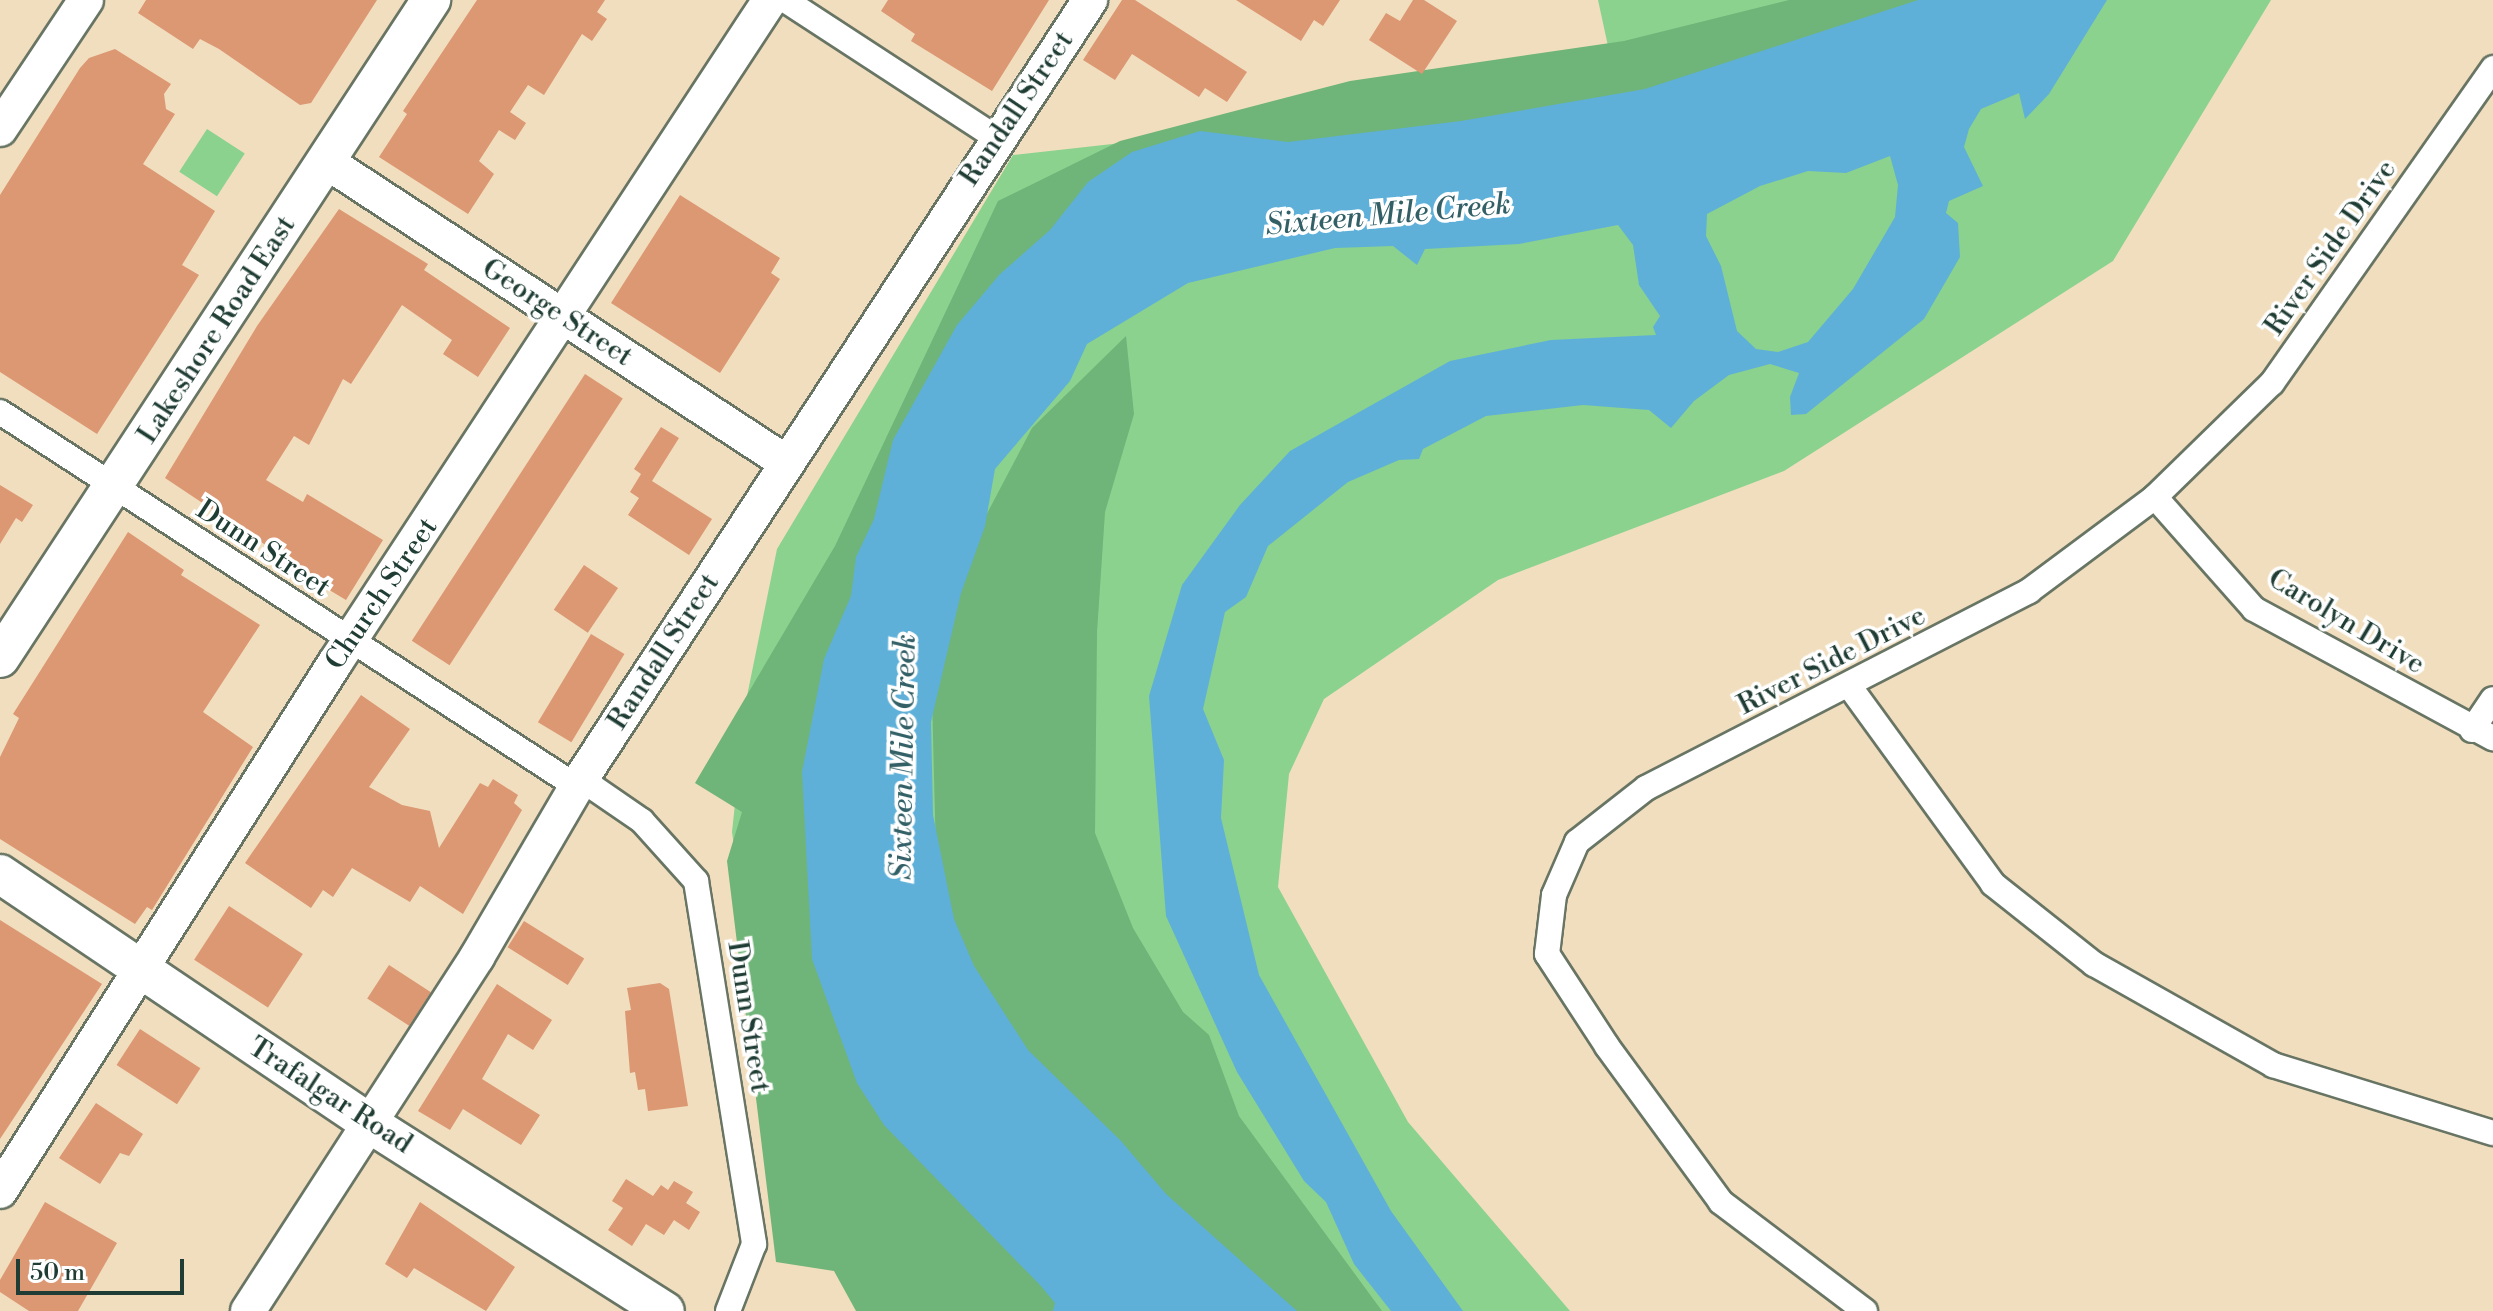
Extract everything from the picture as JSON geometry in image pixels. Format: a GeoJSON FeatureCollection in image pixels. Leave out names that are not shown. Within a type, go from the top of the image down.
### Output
{"type":"FeatureCollection","features":[{"type":"Feature","properties":{"kind":"main road","name":"Lakeshore Road East"},"geometry":{"type":"LineString","coordinates":[[0,658],[431,0]]}},
{"type":"Feature","properties":{"kind":"main road","name":"Trafalgar Road"},"geometry":{"type":"LineString","coordinates":[[0,874],[370,1124],[665,1311]]}},
{"type":"Feature","properties":{"kind":"street","name":"Church Street"},"geometry":{"type":"LineString","coordinates":[[0,1191],[138,969],[350,641],[770,0]]}},
{"type":"Feature","properties":{"kind":"street"},"geometry":{"type":"LineString","coordinates":[[785,0],[997,138]]}},
{"type":"Feature","properties":{"kind":"street","name":"Randall Street"},"geometry":{"type":"LineString","coordinates":[[248,1311],[477,957],[578,782],[1090,0]]}},
{"type":"Feature","properties":{"kind":"street"},"geometry":{"type":"LineString","coordinates":[[0,129],[82,2]]}},
{"type":"Feature","properties":{"kind":"street","name":"River Side Drive"},"geometry":{"type":"LineString","coordinates":[[1865,1311],[1721,1202],[1607,1046],[1547,954],[1554,895],[1577,842],[1646,788],[1850,687],[2029,591],[2155,497],[2272,383],[2493,68]]}},
{"type":"Feature","properties":{"kind":"street","name":"George Street"},"geometry":{"type":"LineString","coordinates":[[327,162],[787,463]]}},
{"type":"Feature","properties":{"kind":"street","name":"Dunn Street"},"geometry":{"type":"LineString","coordinates":[[0,412],[350,641],[642,821],[696,881],[754,1244],[728,1311]]}},
{"type":"Feature","properties":{"kind":"street","name":"Carolyn Drive"},"geometry":{"type":"LineString","coordinates":[[2155,497],[2254,609],[2483,734]]}},
{"type":"Feature","properties":{"kind":"street"},"geometry":{"type":"LineString","coordinates":[[1850,687],[1993,884],[2094,964],[2273,1065],[2493,1133]]}},
{"type":"Feature","properties":{"kind":"street"},"geometry":{"type":"LineString","coordinates":[[2483,734],[2493,699]]}},
{"type":"Feature","properties":{"kind":"green space"},"geometry":{"type":"Polygon","coordinates":[[[1598,0],[2271,0],[2113,261],[1784,471],[1498,580],[1324,699],[1289,774],[1278,887],[1408,1122],[1570,1311],[913,1311],[762,1043],[732,832],[746,701],[777,549],[1013,155],[1247,129],[1608,46],[1598,0]]]}},
{"type":"Feature","properties":{"kind":"green space"},"geometry":{"type":"Polygon","coordinates":[[[1789,0],[1941,0],[1876,53],[1150,175],[836,760],[1079,1311],[856,1311],[834,1271],[776,1262],[727,861],[742,812],[695,783],[835,546],[998,201],[1120,141],[1350,81],[1624,41],[1789,0]]]}},
{"type":"Feature","properties":{"kind":"green space"},"geometry":{"type":"Polygon","coordinates":[[[207,129],[245,154],[217,196],[179,172],[207,129]]]}},
{"type":"Feature","properties":{"kind":"green space"},"geometry":{"type":"Polygon","coordinates":[[[1126,336],[1134,414],[1105,512],[1097,632],[1095,833],[1133,928],[1183,1012],[1209,1035],[1239,1116],[1382,1311],[1289,1311],[1035,1091],[953,943],[936,855],[932,696],[948,609],[981,525],[1032,428],[1126,336]]]}},
{"type":"Feature","properties":{"kind":"water","name":"Sixteen Mile Creek"},"geometry":{"type":"Polygon","coordinates":[[[1918,0],[2107,0],[2049,94],[2025,119],[2019,93],[1981,109],[1969,129],[1964,147],[1983,186],[1949,201],[1946,213],[1958,223],[1960,257],[1924,319],[1806,414],[1791,415],[1790,397],[1799,373],[1770,364],[1729,375],[1694,401],[1671,428],[1649,410],[1583,405],[1486,416],[1423,449],[1419,459],[1399,460],[1348,482],[1268,546],[1246,597],[1225,612],[1203,709],[1224,760],[1221,818],[1259,975],[1391,1211],[1463,1311],[1391,1311],[1354,1264],[1326,1202],[1304,1181],[1237,1072],[1166,916],[1149,696],[1182,585],[1240,505],[1290,451],[1450,361],[1551,340],[1656,335],[1653,327],[1660,316],[1639,285],[1633,245],[1618,225],[1519,244],[1425,249],[1417,265],[1393,246],[1335,248],[1188,283],[1087,344],[1070,381],[995,469],[985,526],[961,593],[931,722],[933,815],[954,919],[974,966],[1028,1050],[1121,1141],[1166,1194],[1297,1311],[1053,1311],[1055,1303],[1040,1285],[884,1125],[857,1083],[812,959],[802,772],[824,659],[851,596],[856,557],[874,519],[893,440],[957,325],[1000,274],[1050,230],[1088,182],[1132,152],[1200,131],[1288,142],[1461,121],[1645,89],[1918,0]],[[1890,156],[1846,173],[1808,171],[1760,186],[1707,214],[1706,236],[1721,266],[1737,331],[1756,349],[1778,352],[1808,342],[1853,289],[1895,217],[1898,185],[1890,156]]]}},
{"type":"Feature","properties":{"kind":"building"},"geometry":{"type":"Polygon","coordinates":[[[146,0],[377,0],[311,103],[300,105],[219,49],[200,39],[193,49],[138,13],[146,0]]]}},
{"type":"Feature","properties":{"kind":"building"},"geometry":{"type":"Polygon","coordinates":[[[477,0],[605,0],[597,12],[607,19],[592,41],[582,34],[544,95],[528,85],[510,112],[526,123],[515,140],[499,130],[479,161],[494,174],[468,214],[379,157],[407,114],[403,111],[477,0]]]}},
{"type":"Feature","properties":{"kind":"building"},"geometry":{"type":"Polygon","coordinates":[[[888,0],[1049,0],[992,91],[911,41],[915,34],[881,11],[888,0]]]}},
{"type":"Feature","properties":{"kind":"building"},"geometry":{"type":"Polygon","coordinates":[[[1122,0],[1135,0],[1247,72],[1227,102],[1205,88],[1199,97],[1132,54],[1115,80],[1083,60],[1122,0]]]}},
{"type":"Feature","properties":{"kind":"building"},"geometry":{"type":"Polygon","coordinates":[[[1236,0],[1340,0],[1323,26],[1314,20],[1301,41],[1236,0]]]}},
{"type":"Feature","properties":{"kind":"building"},"geometry":{"type":"Polygon","coordinates":[[[1413,0],[1424,0],[1457,21],[1422,74],[1369,40],[1386,13],[1400,21],[1413,0]]]}},
{"type":"Feature","properties":{"kind":"building"},"geometry":{"type":"Polygon","coordinates":[[[115,49],[171,84],[164,94],[166,109],[175,114],[143,164],[215,211],[182,265],[199,275],[97,434],[0,372],[0,195],[80,68],[89,58],[115,49]]]}},
{"type":"Feature","properties":{"kind":"building"},"geometry":{"type":"Polygon","coordinates":[[[680,195],[780,258],[771,273],[780,279],[720,373],[611,303],[680,195]]]}},
{"type":"Feature","properties":{"kind":"building"},"geometry":{"type":"Polygon","coordinates":[[[339,209],[428,264],[424,270],[510,328],[478,377],[443,354],[452,340],[402,305],[351,384],[343,379],[309,445],[294,436],[266,480],[303,502],[307,494],[383,540],[346,600],[271,555],[273,550],[165,478],[257,326],[339,209]]]}},
{"type":"Feature","properties":{"kind":"building"},"geometry":{"type":"Polygon","coordinates":[[[585,374],[623,399],[450,665],[412,641],[585,374]]]}},
{"type":"Feature","properties":{"kind":"building"},"geometry":{"type":"Polygon","coordinates":[[[661,427],[679,438],[652,481],[712,519],[689,555],[628,515],[639,498],[630,492],[641,474],[634,469],[661,427]]]}},
{"type":"Feature","properties":{"kind":"building"},"geometry":{"type":"Polygon","coordinates":[[[0,485],[33,505],[22,522],[16,518],[0,544],[0,485]]]}},
{"type":"Feature","properties":{"kind":"building"},"geometry":{"type":"Polygon","coordinates":[[[128,532],[184,570],[181,575],[260,625],[203,712],[253,747],[152,910],[147,907],[135,924],[0,839],[0,757],[19,718],[13,714],[128,532]]]}},
{"type":"Feature","properties":{"kind":"building"},"geometry":{"type":"Polygon","coordinates":[[[584,565],[618,588],[588,633],[554,610],[584,565]]]}},
{"type":"Feature","properties":{"kind":"building"},"geometry":{"type":"Polygon","coordinates":[[[591,634],[624,654],[571,742],[538,722],[591,634]]]}},
{"type":"Feature","properties":{"kind":"building"},"geometry":{"type":"Polygon","coordinates":[[[361,695],[410,729],[369,787],[402,805],[430,811],[439,848],[480,783],[488,787],[493,779],[518,795],[514,803],[522,810],[463,914],[420,886],[410,902],[352,868],[333,897],[323,890],[311,908],[245,863],[361,695]]]}},
{"type":"Feature","properties":{"kind":"building"},"geometry":{"type":"Polygon","coordinates":[[[229,906],[303,954],[268,1008],[194,960],[229,906]]]}},
{"type":"Feature","properties":{"kind":"building"},"geometry":{"type":"Polygon","coordinates":[[[0,920],[102,984],[0,1139],[0,920]]]}},
{"type":"Feature","properties":{"kind":"building"},"geometry":{"type":"Polygon","coordinates":[[[524,921],[584,959],[568,985],[508,947],[524,921]]]}},
{"type":"Feature","properties":{"kind":"building"},"geometry":{"type":"Polygon","coordinates":[[[389,965],[431,992],[409,1026],[367,999],[389,965]]]}},
{"type":"Feature","properties":{"kind":"building"},"geometry":{"type":"Polygon","coordinates":[[[660,983],[669,989],[688,1106],[648,1111],[645,1089],[638,1090],[635,1072],[630,1073],[625,1011],[631,1010],[627,988],[660,983]]]}},
{"type":"Feature","properties":{"kind":"building"},"geometry":{"type":"Polygon","coordinates":[[[497,984],[552,1020],[533,1050],[508,1034],[482,1079],[540,1115],[521,1145],[463,1109],[450,1130],[418,1111],[497,984]]]}},
{"type":"Feature","properties":{"kind":"building"},"geometry":{"type":"Polygon","coordinates":[[[140,1029],[200,1068],[177,1104],[117,1065],[140,1029]]]}},
{"type":"Feature","properties":{"kind":"building"},"geometry":{"type":"Polygon","coordinates":[[[96,1103],[143,1134],[129,1156],[120,1153],[100,1184],[59,1158],[96,1103]]]}},
{"type":"Feature","properties":{"kind":"building"},"geometry":{"type":"Polygon","coordinates":[[[626,1179],[653,1196],[661,1185],[668,1190],[674,1181],[693,1192],[686,1203],[700,1212],[689,1230],[674,1220],[664,1235],[646,1224],[632,1246],[608,1230],[623,1208],[612,1201],[626,1179]]]}},
{"type":"Feature","properties":{"kind":"building"},"geometry":{"type":"Polygon","coordinates":[[[45,1202],[117,1243],[78,1311],[29,1311],[0,1292],[0,1280],[45,1202]]]}},
{"type":"Feature","properties":{"kind":"building"},"geometry":{"type":"Polygon","coordinates":[[[420,1202],[515,1267],[486,1311],[414,1268],[407,1278],[385,1264],[420,1202]]]}}]}
